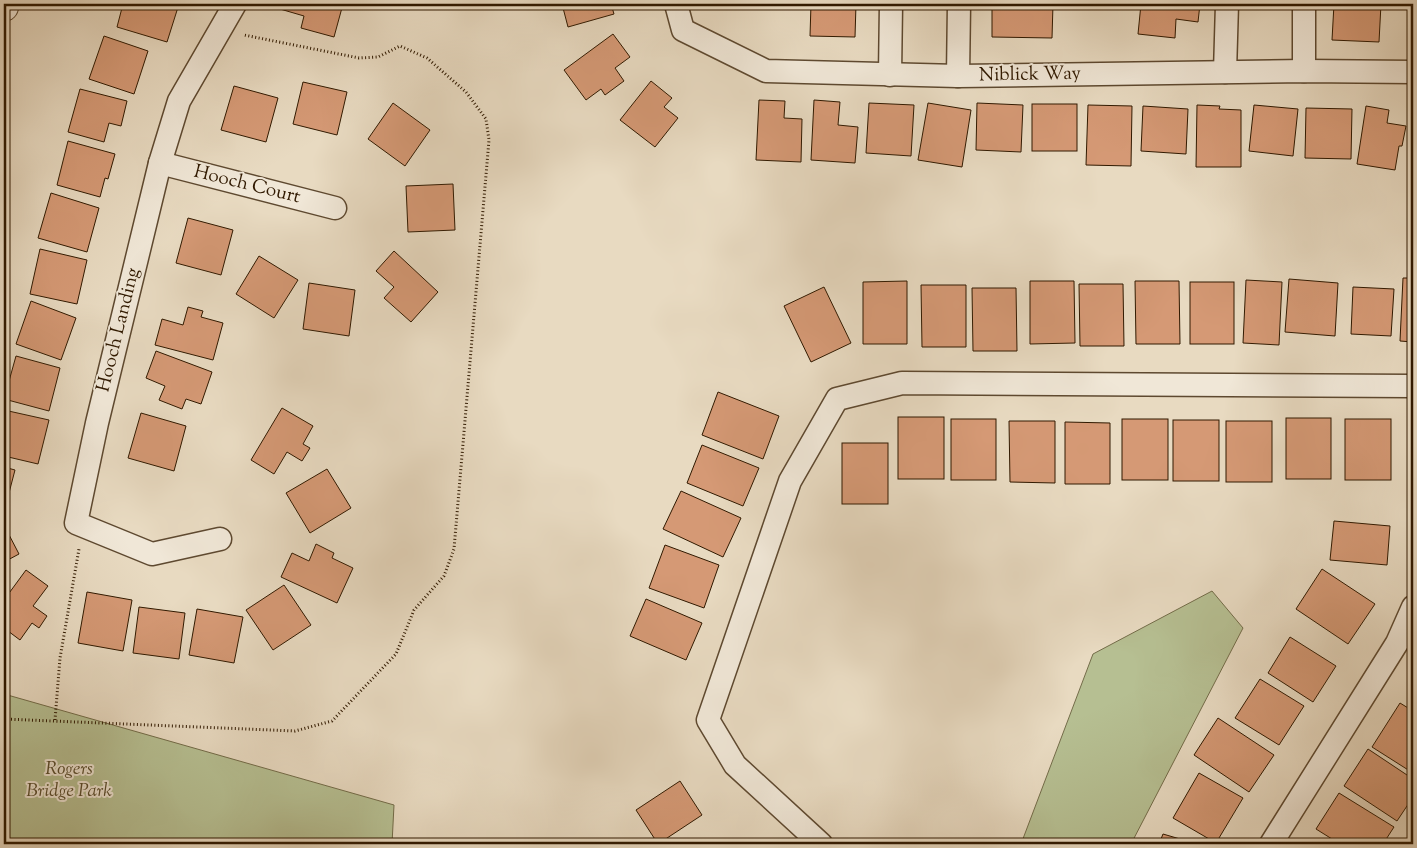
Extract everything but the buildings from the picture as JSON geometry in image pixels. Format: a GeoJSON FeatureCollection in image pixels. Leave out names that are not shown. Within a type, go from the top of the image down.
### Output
{"type":"FeatureCollection","features":[{"type":"Feature","properties":{"kind":"street","name":"Hooch Landing"},"geometry":{"type":"LineString","coordinates":[[83,526],[76,523],[96,423],[160,163],[179,102],[235,4]]}},
{"type":"Feature","properties":{"kind":"street","name":"Niblick Way"},"geometry":{"type":"LineString","coordinates":[[676,4],[683,30],[766,71],[958,76],[1304,70],[1413,72]]}},
{"type":"Feature","properties":{"kind":"street"},"geometry":{"type":"LineString","coordinates":[[890,4],[890,75]]}},
{"type":"Feature","properties":{"kind":"street"},"geometry":{"type":"LineString","coordinates":[[958,76],[960,4]]}},
{"type":"Feature","properties":{"kind":"street"},"geometry":{"type":"LineString","coordinates":[[1225,72],[1228,4]]}},
{"type":"Feature","properties":{"kind":"street"},"geometry":{"type":"LineString","coordinates":[[1304,4],[1304,70]]}},
{"type":"Feature","properties":{"kind":"street","name":"Hooch Court"},"geometry":{"type":"LineString","coordinates":[[160,163],[335,208]]}},
{"type":"Feature","properties":{"kind":"street"},"geometry":{"type":"LineString","coordinates":[[821,844],[735,765],[708,720],[790,481],[837,399],[902,383],[1413,386]]}},
{"type":"Feature","properties":{"kind":"street"},"geometry":{"type":"LineString","coordinates":[[83,526],[152,554],[220,539]]}},
{"type":"Feature","properties":{"kind":"street"},"geometry":{"type":"LineString","coordinates":[[1271,844],[1397,643],[1413,607]]}},
{"type":"Feature","properties":{"kind":"path"},"geometry":{"type":"LineString","coordinates":[[4,719],[295,731],[332,721],[396,654],[414,610],[444,576],[454,548],[489,140],[486,119],[466,92],[427,58],[400,46],[378,57],[359,58],[240,34],[223,25]]}},
{"type":"Feature","properties":{"kind":"path"},"geometry":{"type":"LineString","coordinates":[[55,720],[60,658],[83,526]]}},
{"type":"Feature","properties":{"kind":"green space"},"geometry":{"type":"Polygon","coordinates":[[[1212,591],[1243,628],[1131,844],[1021,844],[1093,654],[1212,591]]]}},
{"type":"Feature","properties":{"kind":"green space","name":"Rogers Bridge Park"},"geometry":{"type":"Polygon","coordinates":[[[4,694],[394,805],[392,844],[4,844],[4,694]]]}}]}
